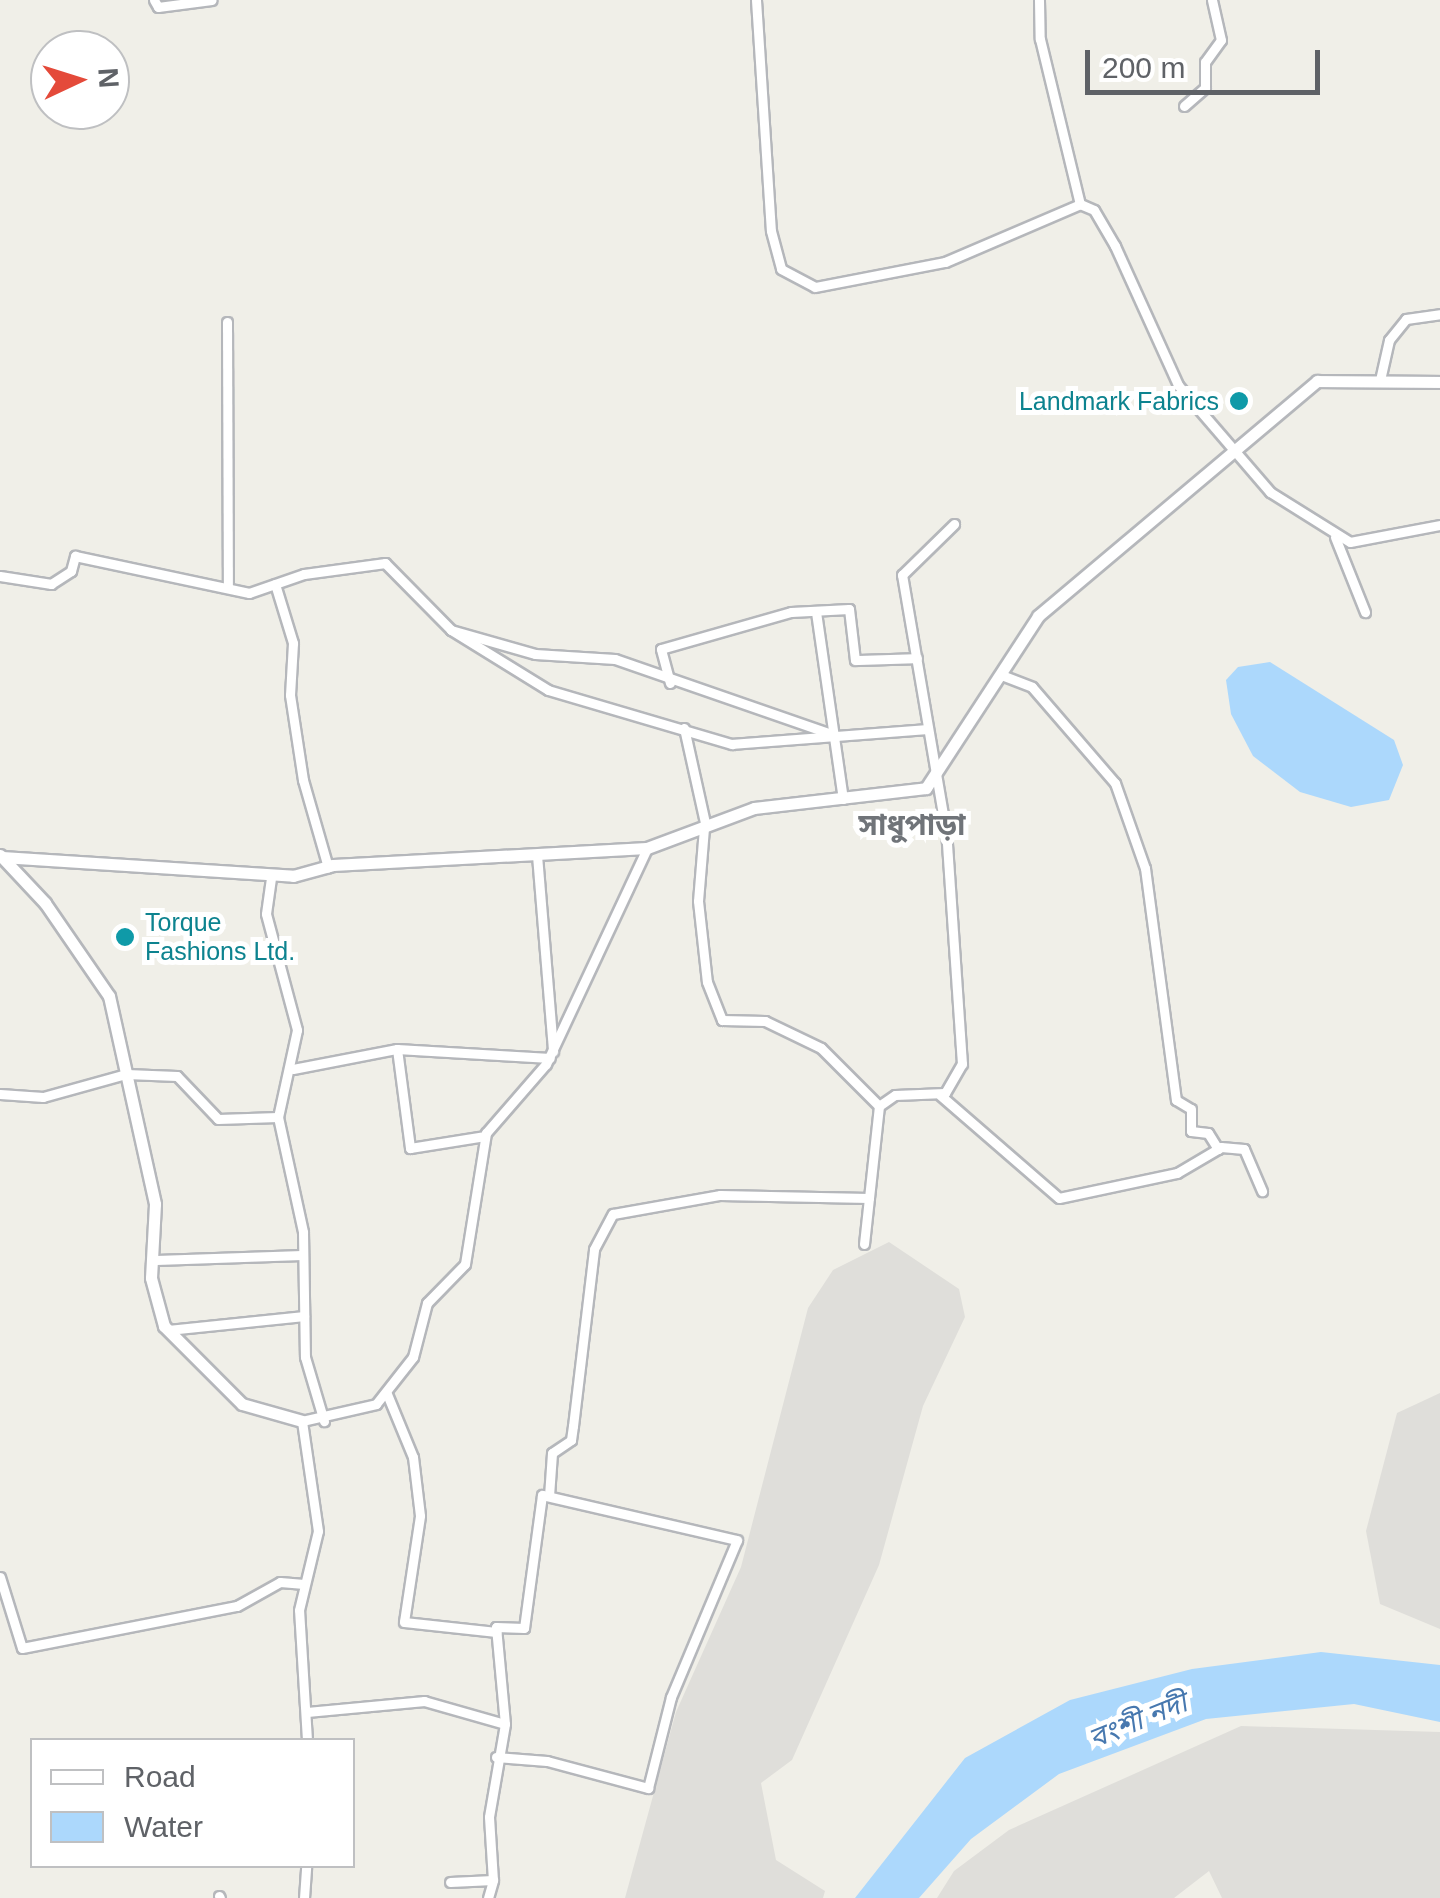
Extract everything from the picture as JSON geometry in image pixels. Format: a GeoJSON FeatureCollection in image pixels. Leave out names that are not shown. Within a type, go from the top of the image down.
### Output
{"type":"FeatureCollection","features":[{"type":"Feature","properties":{"kind":"street"},"geometry":{"type":"LineString","coordinates":[[154,0],[158,7],[212,0]]}},
{"type":"Feature","properties":{"kind":"street"},"geometry":{"type":"LineString","coordinates":[[756,0],[771,232],[782,270],[815,287],[945,262],[1080,204],[1094,210],[1114,246],[1178,385],[1238,447],[1270,492],[1336,537],[1350,542],[1440,525]]}},
{"type":"Feature","properties":{"kind":"street"},"geometry":{"type":"LineString","coordinates":[[1040,0],[1040,39],[1080,204]]}},
{"type":"Feature","properties":{"kind":"street"},"geometry":{"type":"LineString","coordinates":[[1184,106],[1206,88],[1205,62],[1221,40],[1212,0]]}},
{"type":"Feature","properties":{"kind":"street"},"geometry":{"type":"LineString","coordinates":[[1380,380],[1390,340],[1406,319],[1440,314]]}},
{"type":"Feature","properties":{"kind":"street"},"geometry":{"type":"LineString","coordinates":[[228,322],[228,588]]}},
{"type":"Feature","properties":{"kind":"street"},"geometry":{"type":"LineString","coordinates":[[1,856],[164,863],[271,878],[328,867],[646,848],[754,808],[933,786],[1038,616],[1318,381],[1440,382]]}},
{"type":"Feature","properties":{"kind":"street"},"geometry":{"type":"LineString","coordinates":[[864,1244],[880,1106],[895,1094],[940,1095],[955,1084],[962,1045],[946,832],[933,786],[918,658],[902,575],[954,524]]}},
{"type":"Feature","properties":{"kind":"street"},"geometry":{"type":"LineString","coordinates":[[1336,537],[1365,612]]}},
{"type":"Feature","properties":{"kind":"street"},"geometry":{"type":"LineString","coordinates":[[0,576],[50,584],[71,571],[75,556],[250,593],[275,584],[384,563],[451,630],[548,690],[732,744],[926,729]]}},
{"type":"Feature","properties":{"kind":"street"},"geometry":{"type":"LineString","coordinates":[[275,584],[293,643],[290,694],[303,780],[328,867]]}},
{"type":"Feature","properties":{"kind":"street"},"geometry":{"type":"LineString","coordinates":[[670,683],[661,650],[774,614],[849,609],[855,660],[918,658]]}},
{"type":"Feature","properties":{"kind":"street"},"geometry":{"type":"LineString","coordinates":[[816,612],[837,736],[843,800]]}},
{"type":"Feature","properties":{"kind":"street"},"geometry":{"type":"LineString","coordinates":[[451,630],[535,654],[614,659],[670,683],[837,736]]}},
{"type":"Feature","properties":{"kind":"street"},"geometry":{"type":"LineString","coordinates":[[1004,676],[1032,687],[1115,782],[1145,868],[1176,1100],[1191,1110],[1191,1131],[1208,1133],[1218,1149]]}},
{"type":"Feature","properties":{"kind":"street"},"geometry":{"type":"LineString","coordinates":[[684,728],[705,827],[698,901],[707,982],[722,1020],[765,1021],[821,1048],[880,1106]]}},
{"type":"Feature","properties":{"kind":"street"},"geometry":{"type":"LineString","coordinates":[[1,856],[98,974],[126,1074],[155,1204],[152,1291],[168,1330],[242,1404],[302,1421],[324,1421],[387,1394],[413,1356],[427,1303],[466,1264],[485,1136],[551,1055],[646,848]]}},
{"type":"Feature","properties":{"kind":"street"},"geometry":{"type":"LineString","coordinates":[[536,854],[551,1055]]}},
{"type":"Feature","properties":{"kind":"street"},"geometry":{"type":"LineString","coordinates":[[271,878],[266,914],[294,1014],[293,1069],[278,1117],[302,1254],[305,1357],[324,1421]]}},
{"type":"Feature","properties":{"kind":"street"},"geometry":{"type":"LineString","coordinates":[[293,1069],[397,1049],[551,1055]]}},
{"type":"Feature","properties":{"kind":"street"},"geometry":{"type":"LineString","coordinates":[[397,1049],[410,1148],[485,1136]]}},
{"type":"Feature","properties":{"kind":"street"},"geometry":{"type":"LineString","coordinates":[[0,1094],[43,1096],[115,1083],[126,1074],[177,1076],[228,1123],[278,1117]]}},
{"type":"Feature","properties":{"kind":"street"},"geometry":{"type":"LineString","coordinates":[[940,1095],[1059,1198],[1176,1174],[1218,1149],[1244,1149],[1262,1191]]}},
{"type":"Feature","properties":{"kind":"street"},"geometry":{"type":"LineString","coordinates":[[549,1496],[552,1454],[571,1440],[574,1426],[594,1249],[613,1214],[720,1195],[868,1198]]}},
{"type":"Feature","properties":{"kind":"street"},"geometry":{"type":"LineString","coordinates":[[156,1260],[302,1254]]}},
{"type":"Feature","properties":{"kind":"street"},"geometry":{"type":"LineString","coordinates":[[168,1330],[304,1316]]}},
{"type":"Feature","properties":{"kind":"street"},"geometry":{"type":"LineString","coordinates":[[387,1394],[412,1457],[420,1516],[404,1622],[496,1632],[524,1628],[536,1499],[549,1496],[737,1540],[671,1696],[648,1788],[547,1760],[496,1757]]}},
{"type":"Feature","properties":{"kind":"street"},"geometry":{"type":"LineString","coordinates":[[302,1421],[318,1531],[304,1584],[299,1628],[307,1738]]}},
{"type":"Feature","properties":{"kind":"street"},"geometry":{"type":"LineString","coordinates":[[0,1577],[22,1648],[237,1606],[280,1582],[304,1584]]}},
{"type":"Feature","properties":{"kind":"street"},"geometry":{"type":"LineString","coordinates":[[488,1898],[493,1880],[496,1757],[504,1724],[496,1632]]}},
{"type":"Feature","properties":{"kind":"street"},"geometry":{"type":"LineString","coordinates":[[307,1712],[424,1702],[504,1724]]}},
{"type":"Feature","properties":{"kind":"street"},"geometry":{"type":"LineString","coordinates":[[304,1898],[306,1868]]}},
{"type":"Feature","properties":{"kind":"street"},"geometry":{"type":"LineString","coordinates":[[450,1882],[493,1880]]}},
{"type":"Feature","properties":{"kind":"shaded area"},"geometry":{"type":"Polygon","coordinates":[[[889,1242],[959,1289],[965,1317],[923,1406],[879,1565],[792,1760],[761,1783],[776,1860],[825,1891],[823,1898],[625,1898],[676,1712],[741,1567],[808,1308],[833,1270],[889,1242]]]}},
{"type":"Feature","properties":{"kind":"shaded area"},"geometry":{"type":"Polygon","coordinates":[[[1440,1393],[1440,1629],[1380,1604],[1366,1531],[1397,1413],[1440,1393]]]}},
{"type":"Feature","properties":{"kind":"shaded area"},"geometry":{"type":"Polygon","coordinates":[[[1241,1726],[1440,1732],[1440,1898],[1222,1898],[1209,1871],[1174,1898],[937,1898],[954,1871],[1009,1830],[1241,1726]]]}},
{"type":"Feature","properties":{"kind":"water"},"geometry":{"type":"Polygon","coordinates":[[[1270,662],[1394,740],[1403,765],[1389,800],[1351,807],[1300,792],[1253,756],[1231,714],[1226,680],[1238,667],[1270,662]]]}},
{"type":"Feature","properties":{"kind":"water","name":"বংশী নদী"},"geometry":{"type":"Polygon","coordinates":[[[1321,1652],[1440,1665],[1440,1722],[1354,1704],[1206,1719],[1059,1774],[971,1839],[919,1898],[855,1898],[965,1758],[1070,1700],[1192,1669],[1321,1652]]]}},
{"type":"Feature","properties":{"kind":"place","name":"Landmark Fabrics"},"geometry":{"type":"Point","coordinates":[1239,401]}},
{"type":"Feature","properties":{"kind":"place","name":"Torque Fashions Ltd."},"geometry":{"type":"Point","coordinates":[125,937]}},
{"type":"Feature","properties":{"kind":"district","name":"সাধুপাড়া"},"geometry":{"type":"Point","coordinates":[912,825]}}]}
